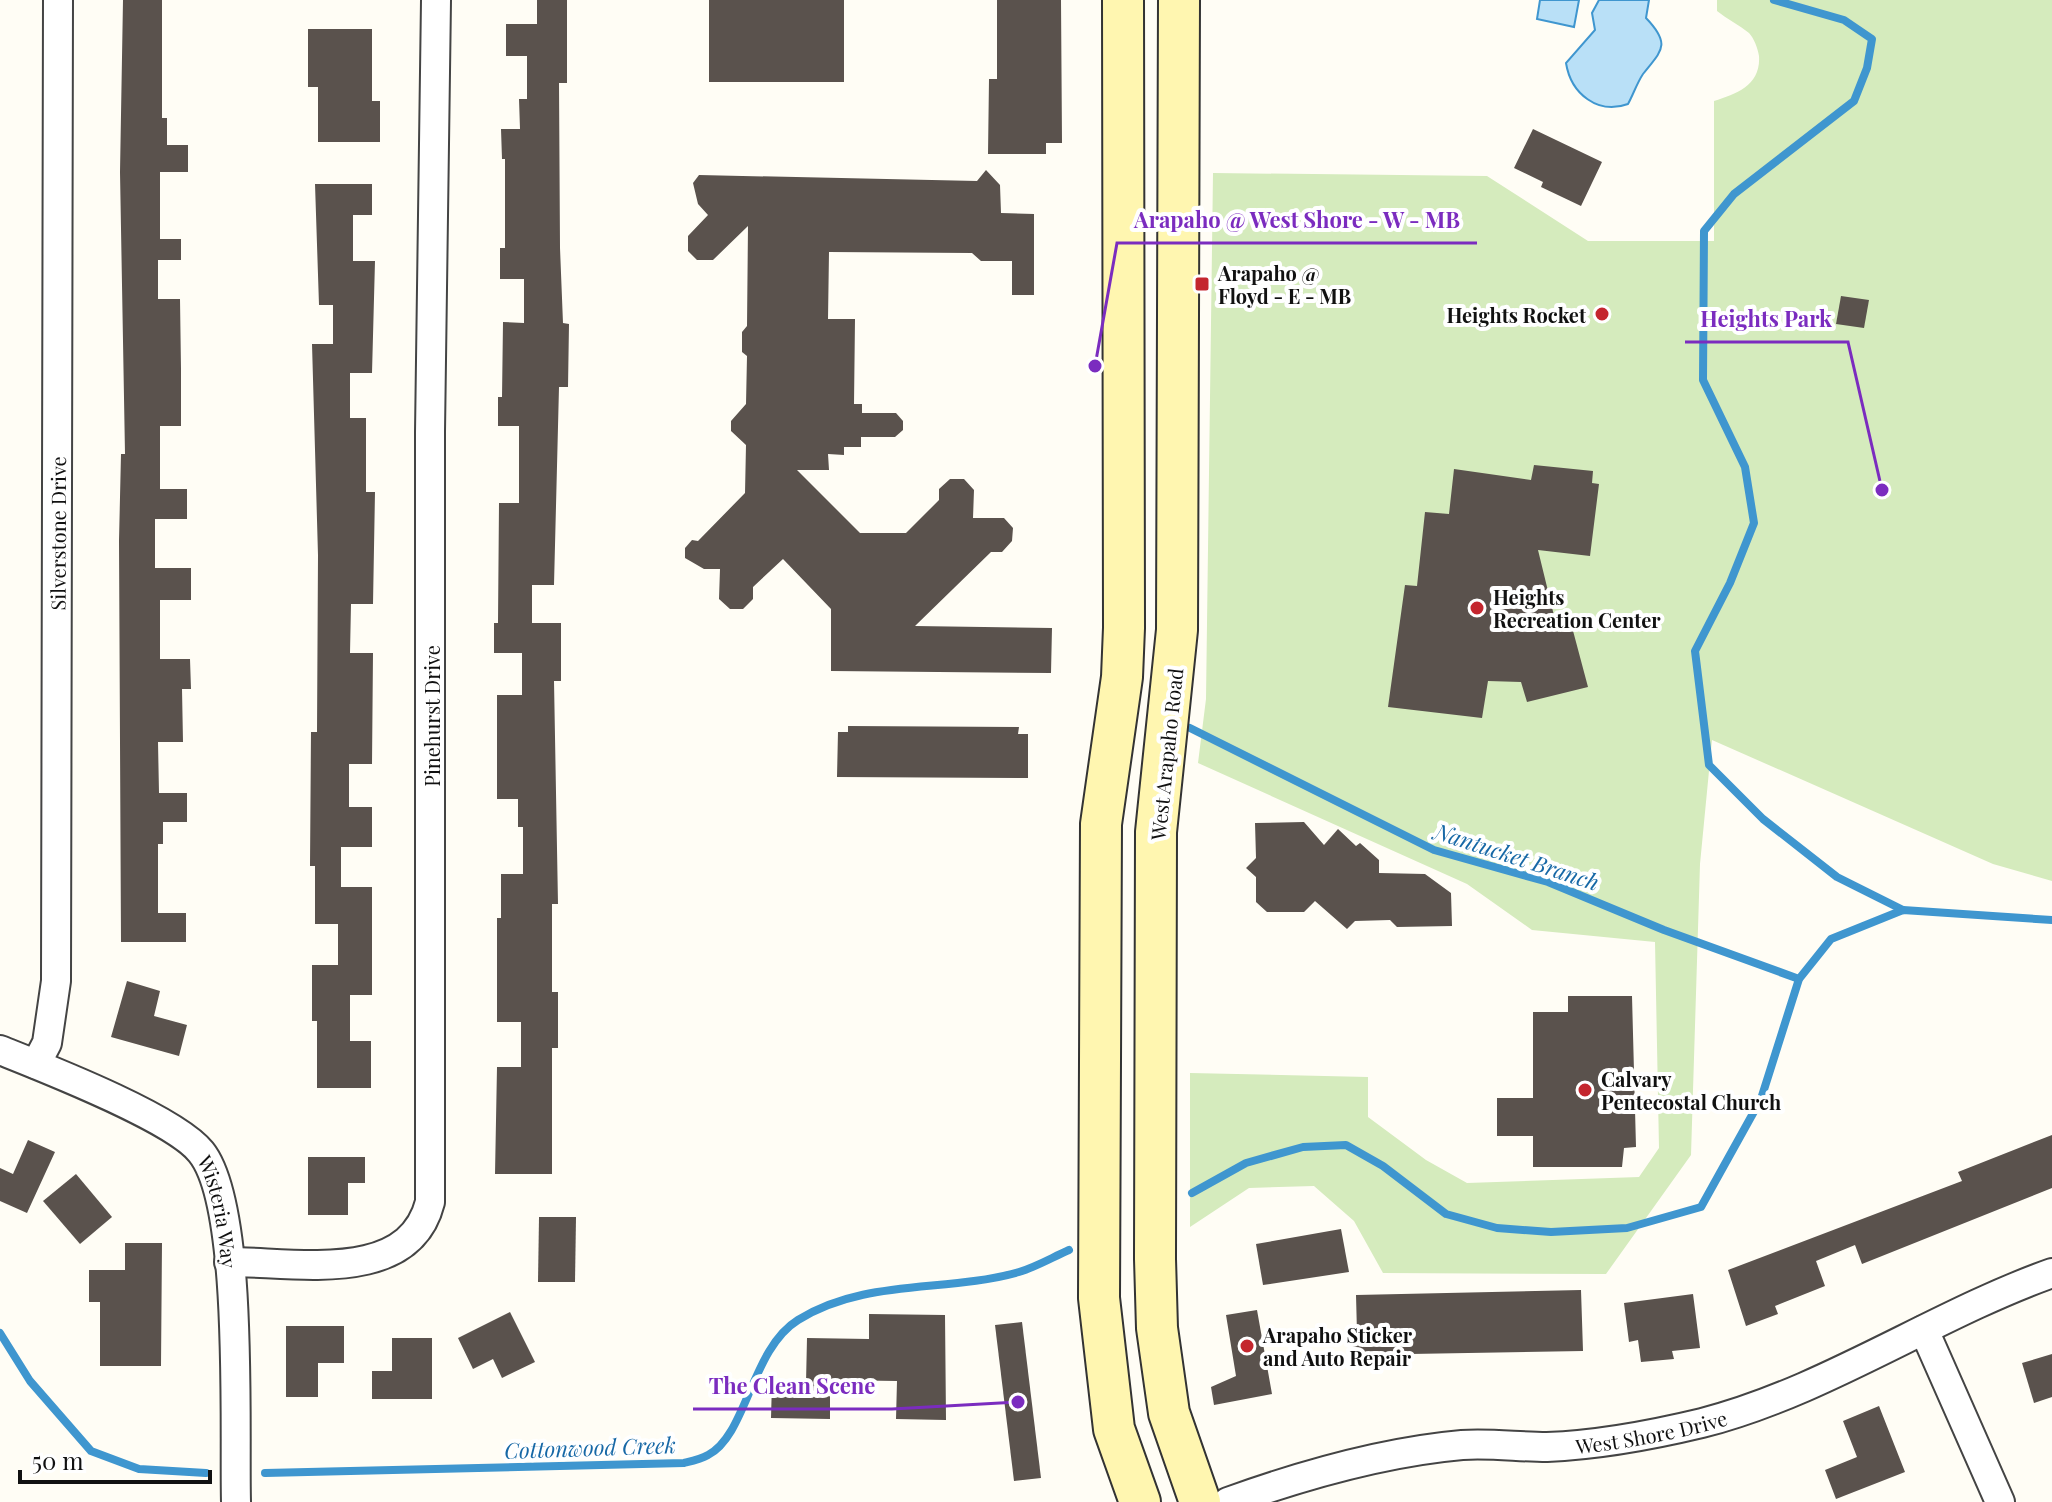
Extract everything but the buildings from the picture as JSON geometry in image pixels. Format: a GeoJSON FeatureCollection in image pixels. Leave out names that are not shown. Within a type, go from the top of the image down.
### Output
{"type":"FeatureCollection","features":[{"type":"Feature","properties":{"kind":"main road"},"geometry":{"type":"LineString","coordinates":[[1123,0],[1122,677],[1104,789],[1099,869],[1099,1298],[1114,1429],[1140,1502]]}},
{"type":"Feature","properties":{"kind":"main road","name":"West Arapaho Road"},"geometry":{"type":"LineString","coordinates":[[1179,0],[1175,676],[1156,845],[1155,1259],[1157,1328],[1169,1413],[1200,1502]]}},
{"type":"Feature","properties":{"kind":"main road"},"geometry":{"type":"LineString","coordinates":[[1124,428],[1177,428]]}},
{"type":"Feature","properties":{"kind":"street","name":"Silverstone Drive"},"geometry":{"type":"LineString","coordinates":[[36,1064],[47,1043],[56,981],[58,0]]}},
{"type":"Feature","properties":{"kind":"street","name":"Pinehurst Drive"},"geometry":{"type":"LineString","coordinates":[[229,1262],[342,1262],[382,1258],[415,1237],[426,1219],[430,1202],[430,432],[436,0]]}},
{"type":"Feature","properties":{"kind":"street","name":"Wisteria Way"},"geometry":{"type":"LineString","coordinates":[[0,1050],[174,1128],[202,1152],[221,1198],[229,1262],[236,1502]]}},
{"type":"Feature","properties":{"kind":"street","name":"West Shore Drive"},"geometry":{"type":"LineString","coordinates":[[1228,1502],[1282,1483],[1403,1455],[1464,1445],[1548,1447],[1609,1441],[1701,1423],[1769,1400],[1986,1299],[2052,1273]]}},
{"type":"Feature","properties":{"kind":"street"},"geometry":{"type":"LineString","coordinates":[[1924,1330],[2000,1502]]}},
{"type":"Feature","properties":{"kind":"green space"},"geometry":{"type":"Polygon","coordinates":[[[1717,0],[2052,0],[2052,881],[1993,864],[1712,740],[1700,864],[1691,1155],[1606,1274],[1383,1273],[1354,1221],[1314,1186],[1249,1188],[1190,1227],[1190,1073],[1368,1077],[1368,1117],[1426,1160],[1467,1183],[1639,1177],[1659,1148],[1655,942],[1532,930],[1467,884],[1198,763],[1206,699],[1213,173],[1487,176],[1588,241],[1714,241],[1714,101],[1746,87],[1759,66],[1756,44],[1749,33],[1717,11],[1717,0]]]}},
{"type":"Feature","properties":{"kind":"water"},"geometry":{"type":"Polygon","coordinates":[[[1540,0],[1579,0],[1574,27],[1537,19],[1540,0]]]}},
{"type":"Feature","properties":{"kind":"water"},"geometry":{"type":"Polygon","coordinates":[[[1599,0],[1649,0],[1646,18],[1661,42],[1659,53],[1628,104],[1617,107],[1606,107],[1588,99],[1574,84],[1566,63],[1595,30],[1592,13],[1599,0]]]}},
{"type":"Feature","properties":{"kind":"waterway"},"geometry":{"type":"LineString","coordinates":[[1774,0],[1844,20],[1872,39],[1867,68],[1854,101],[1734,194],[1704,231],[1703,380],[1745,467],[1754,523],[1730,583],[1695,651],[1709,765],[1763,819],[1837,877],[1903,910]]}},
{"type":"Feature","properties":{"kind":"waterway","name":"Nantucket Branch"},"geometry":{"type":"LineString","coordinates":[[1190,728],[1434,850],[1548,882],[1664,930],[1799,979]]}},
{"type":"Feature","properties":{"kind":"waterway","name":"Cottonwood Creek"},"geometry":{"type":"LineString","coordinates":[[1192,1193],[1246,1163],[1303,1147],[1346,1145],[1383,1166],[1446,1214],[1497,1228],[1551,1232],[1627,1228],[1701,1207],[1761,1099],[1799,979],[1831,939],[1903,910],[2052,920]]}},
{"type":"Feature","properties":{"kind":"waterway","name":"Cottonwood Creek"},"geometry":{"type":"LineString","coordinates":[[265,1473],[693,1461],[721,1445],[732,1430],[770,1351],[782,1333],[798,1320],[824,1307],[878,1292],[1019,1272],[1069,1250]]}},
{"type":"Feature","properties":{"kind":"waterway","name":"Cottonwood Creek"},"geometry":{"type":"LineString","coordinates":[[0,1333],[30,1381],[91,1451],[139,1469],[206,1473]]}},
{"type":"Feature","properties":{"kind":"place","name":"Arapaho @ Floyd - E - MB"},"geometry":{"type":"Point","coordinates":[1202,284]}},
{"type":"Feature","properties":{"kind":"place","name":"Heights Rocket"},"geometry":{"type":"Point","coordinates":[1602,314]}},
{"type":"Feature","properties":{"kind":"place","name":"Arapaho @ West Shore - W - MB"},"geometry":{"type":"Point","coordinates":[1095,366]}},
{"type":"Feature","properties":{"kind":"place","name":"Heights Park"},"geometry":{"type":"Point","coordinates":[1882,490]}},
{"type":"Feature","properties":{"kind":"place","name":"Heights Recreation Center"},"geometry":{"type":"Point","coordinates":[1477,608]}},
{"type":"Feature","properties":{"kind":"place","name":"Calvary Pentecostal Church"},"geometry":{"type":"Point","coordinates":[1585,1090]}},
{"type":"Feature","properties":{"kind":"place","name":"Arapaho Sticker and Auto Repair"},"geometry":{"type":"Point","coordinates":[1247,1346]}},
{"type":"Feature","properties":{"kind":"place","name":"The Clean Scene"},"geometry":{"type":"Point","coordinates":[1018,1402]}}]}
